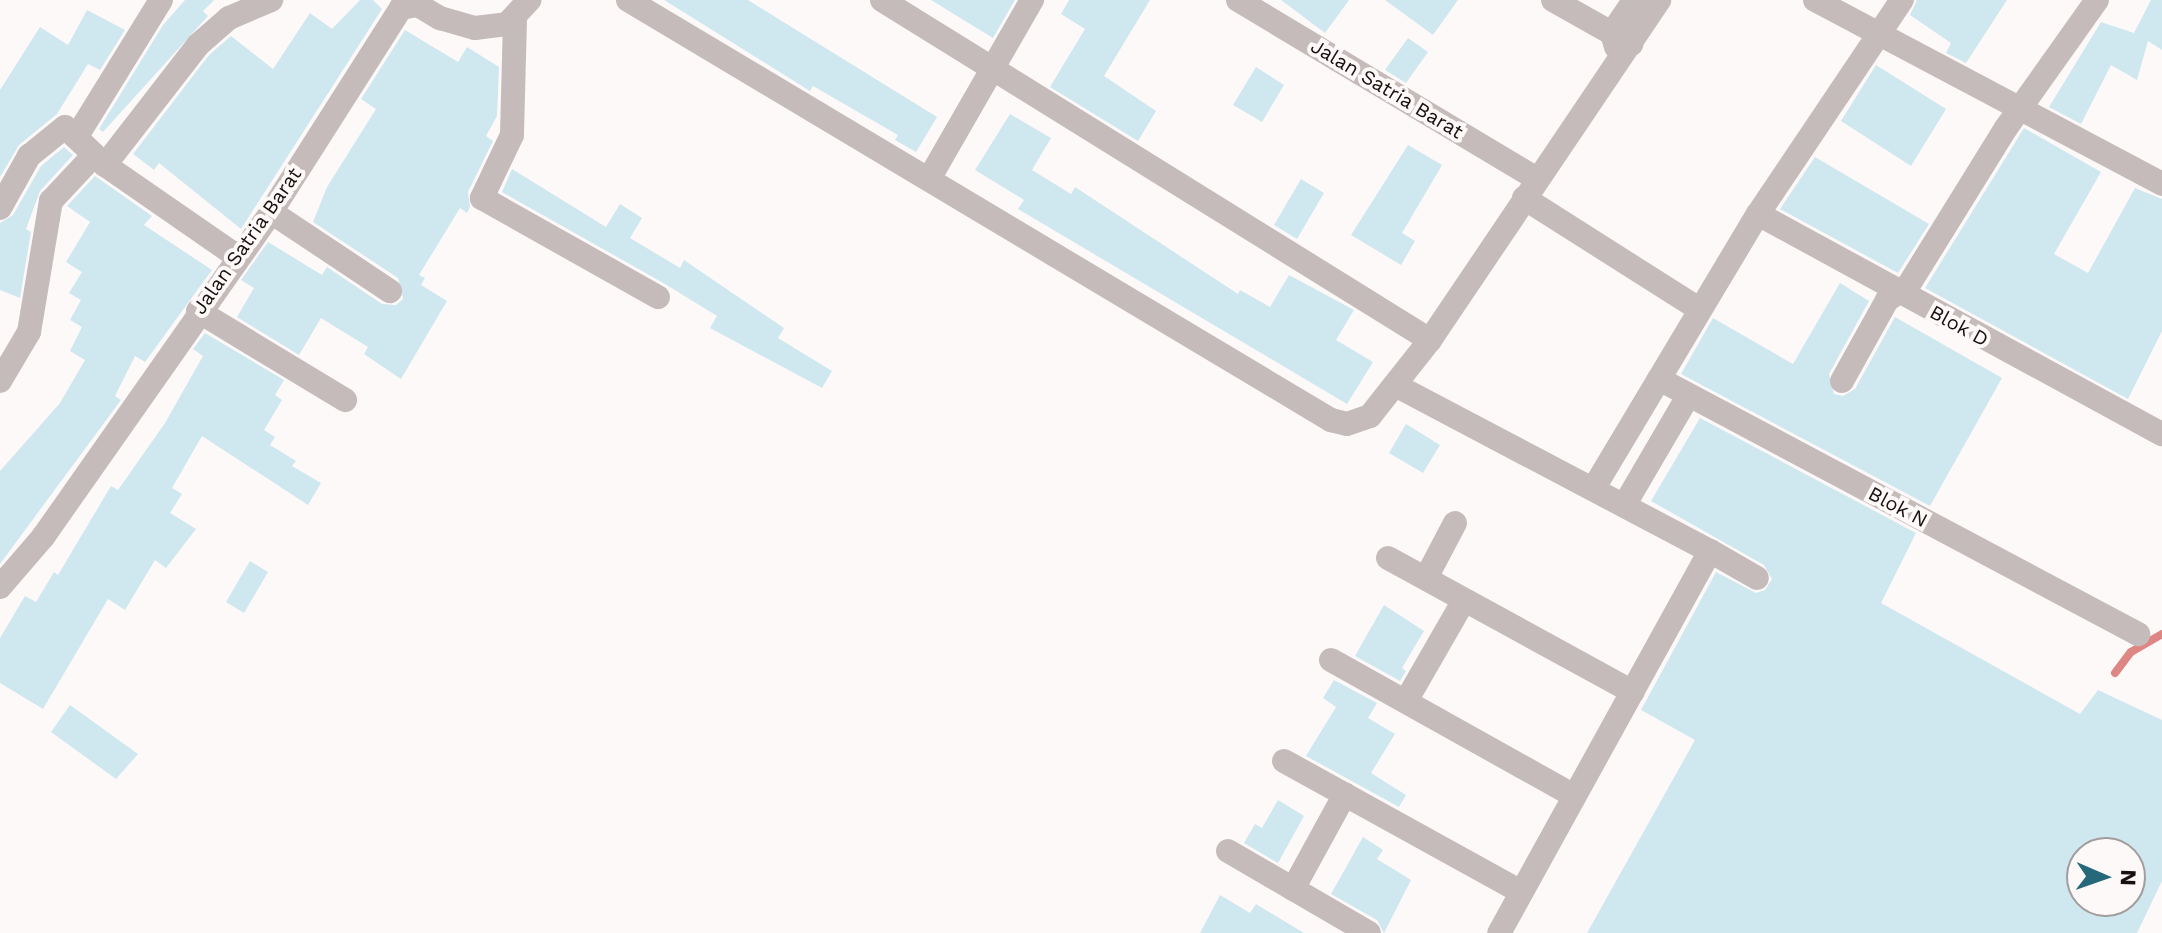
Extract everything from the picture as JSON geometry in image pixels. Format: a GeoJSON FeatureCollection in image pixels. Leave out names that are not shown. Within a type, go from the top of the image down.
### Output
{"type":"FeatureCollection","features":[{"type":"Feature","properties":{"kind":"street"},"geometry":{"type":"LineString","coordinates":[[77,136],[161,0]]}},
{"type":"Feature","properties":{"kind":"street"},"geometry":{"type":"LineString","coordinates":[[0,381],[31,323],[51,201],[100,160],[198,45],[229,18],[271,0]]}},
{"type":"Feature","properties":{"kind":"street"},"geometry":{"type":"LineString","coordinates":[[628,0],[1331,420],[1362,421],[1430,340],[1621,45],[1659,0]]}},
{"type":"Feature","properties":{"kind":"street"},"geometry":{"type":"LineString","coordinates":[[882,0],[1430,340]]}},
{"type":"Feature","properties":{"kind":"street"},"geometry":{"type":"LineString","coordinates":[[929,179],[991,66],[1032,0]]}},
{"type":"Feature","properties":{"kind":"street","name":"Jalan Satria Barat"},"geometry":{"type":"LineString","coordinates":[[1238,0],[1530,188],[1699,309]]}},
{"type":"Feature","properties":{"kind":"street"},"geometry":{"type":"LineString","coordinates":[[1553,0],[1621,45]]}},
{"type":"Feature","properties":{"kind":"street"},"geometry":{"type":"LineString","coordinates":[[1621,45],[1634,0]]}},
{"type":"Feature","properties":{"kind":"street"},"geometry":{"type":"LineString","coordinates":[[1815,0],[2162,184]]}},
{"type":"Feature","properties":{"kind":"street"},"geometry":{"type":"LineString","coordinates":[[1595,486],[1758,214],[1902,0]]}},
{"type":"Feature","properties":{"kind":"street"},"geometry":{"type":"LineString","coordinates":[[1842,381],[1887,300],[1908,286],[2097,0]]}},
{"type":"Feature","properties":{"kind":"street","name":"Jalan Satria Barat"},"geometry":{"type":"LineString","coordinates":[[0,587],[43,537],[198,311],[271,212],[404,6],[418,5],[440,18],[475,28],[522,9]]}},
{"type":"Feature","properties":{"kind":"street"},"geometry":{"type":"LineString","coordinates":[[522,9],[512,135],[482,198],[658,297]]}},
{"type":"Feature","properties":{"kind":"street"},"geometry":{"type":"LineString","coordinates":[[0,208],[29,156],[59,127],[77,136],[100,160],[238,257]]}},
{"type":"Feature","properties":{"kind":"street"},"geometry":{"type":"LineString","coordinates":[[271,212],[390,291]]}},
{"type":"Feature","properties":{"kind":"street","name":"Blok D"},"geometry":{"type":"LineString","coordinates":[[1758,214],[2162,434]]}},
{"type":"Feature","properties":{"kind":"street"},"geometry":{"type":"LineString","coordinates":[[198,311],[345,400]]}},
{"type":"Feature","properties":{"kind":"street","name":"Blok N"},"geometry":{"type":"LineString","coordinates":[[1659,379],[2138,634]]}},
{"type":"Feature","properties":{"kind":"street"},"geometry":{"type":"LineString","coordinates":[[1395,385],[1595,486],[1757,578]]}},
{"type":"Feature","properties":{"kind":"street"},"geometry":{"type":"LineString","coordinates":[[1625,504],[1688,396]]}},
{"type":"Feature","properties":{"kind":"street"},"geometry":{"type":"LineString","coordinates":[[1426,578],[1455,523]]}},
{"type":"Feature","properties":{"kind":"street"},"geometry":{"type":"LineString","coordinates":[[1499,933],[1710,551]]}},
{"type":"Feature","properties":{"kind":"street"},"geometry":{"type":"LineString","coordinates":[[1388,558],[1633,692]]}},
{"type":"Feature","properties":{"kind":"street"},"geometry":{"type":"LineString","coordinates":[[1406,701],[1464,600]]}},
{"type":"Feature","properties":{"kind":"street"},"geometry":{"type":"LineString","coordinates":[[1331,660],[1574,796]]}},
{"type":"Feature","properties":{"kind":"street"},"geometry":{"type":"LineString","coordinates":[[1284,761],[1521,892]]}},
{"type":"Feature","properties":{"kind":"street"},"geometry":{"type":"LineString","coordinates":[[1293,889],[1345,794]]}},
{"type":"Feature","properties":{"kind":"street"},"geometry":{"type":"LineString","coordinates":[[1228,851],[1369,933]]}},
{"type":"Feature","properties":{"kind":"building"},"geometry":{"type":"Polygon","coordinates":[[[185,0],[214,0],[203,11],[208,16],[103,132],[99,129],[163,25],[185,0]]]}},
{"type":"Feature","properties":{"kind":"building"},"geometry":{"type":"Polygon","coordinates":[[[360,0],[373,0],[382,9],[241,229],[159,163],[154,170],[133,154],[209,55],[231,36],[273,69],[310,13],[332,29],[360,0]]]}},
{"type":"Feature","properties":{"kind":"building"},"geometry":{"type":"Polygon","coordinates":[[[664,0],[748,0],[937,117],[916,152],[895,140],[898,135],[813,86],[810,91],[664,0]]]}},
{"type":"Feature","properties":{"kind":"building"},"geometry":{"type":"Polygon","coordinates":[[[931,0],[1015,0],[993,38],[931,0]]]}},
{"type":"Feature","properties":{"kind":"building"},"geometry":{"type":"Polygon","coordinates":[[[1069,0],[1150,0],[1104,76],[1156,111],[1138,141],[1050,87],[1085,29],[1061,14],[1069,0]]]}},
{"type":"Feature","properties":{"kind":"building"},"geometry":{"type":"Polygon","coordinates":[[[1281,0],[1349,0],[1325,33],[1281,0]]]}},
{"type":"Feature","properties":{"kind":"building"},"geometry":{"type":"Polygon","coordinates":[[[1385,0],[1458,0],[1433,35],[1385,0]]]}},
{"type":"Feature","properties":{"kind":"building"},"geometry":{"type":"Polygon","coordinates":[[[1917,0],[2007,0],[1966,63],[1946,53],[1951,43],[1910,15],[1917,0]]]}},
{"type":"Feature","properties":{"kind":"building"},"geometry":{"type":"Polygon","coordinates":[[[2151,0],[2162,0],[2162,50],[2148,41],[2137,80],[2111,65],[2081,124],[2049,107],[2101,22],[2134,33],[2151,0]]]}},
{"type":"Feature","properties":{"kind":"building"},"geometry":{"type":"Polygon","coordinates":[[[87,10],[125,30],[100,70],[88,64],[57,114],[19,145],[0,177],[0,90],[40,27],[68,45],[87,10]]]}},
{"type":"Feature","properties":{"kind":"building"},"geometry":{"type":"Polygon","coordinates":[[[405,30],[458,62],[467,47],[499,67],[497,116],[486,136],[493,141],[468,192],[470,207],[467,213],[460,208],[419,275],[425,278],[421,285],[447,301],[401,379],[364,354],[368,347],[321,318],[299,355],[237,317],[254,288],[241,280],[268,242],[322,275],[327,267],[382,304],[396,305],[403,299],[398,278],[313,222],[327,187],[376,109],[361,99],[405,30]]]}},
{"type":"Feature","properties":{"kind":"building"},"geometry":{"type":"Polygon","coordinates":[[[1408,38],[1428,52],[1406,83],[1385,70],[1408,38]]]}},
{"type":"Feature","properties":{"kind":"building"},"geometry":{"type":"Polygon","coordinates":[[[1876,65],[1946,109],[1911,166],[1841,121],[1876,65]]]}},
{"type":"Feature","properties":{"kind":"building"},"geometry":{"type":"Polygon","coordinates":[[[1256,67],[1284,85],[1262,122],[1233,105],[1256,67]]]}},
{"type":"Feature","properties":{"kind":"building"},"geometry":{"type":"Polygon","coordinates":[[[1010,114],[1051,138],[1032,170],[1071,194],[1075,187],[1238,294],[1240,290],[1270,307],[1289,275],[1354,310],[1336,340],[1373,362],[1347,404],[1018,209],[1024,200],[975,170],[1010,114]]]}},
{"type":"Feature","properties":{"kind":"building"},"geometry":{"type":"Polygon","coordinates":[[[2024,128],[2101,172],[2054,254],[2088,273],[2135,188],[2162,199],[2162,331],[2128,399],[1925,288],[2024,128]]]}},
{"type":"Feature","properties":{"kind":"building"},"geometry":{"type":"Polygon","coordinates":[[[1408,145],[1442,165],[1402,233],[1415,241],[1401,265],[1351,235],[1408,145]]]}},
{"type":"Feature","properties":{"kind":"building"},"geometry":{"type":"Polygon","coordinates":[[[64,147],[73,155],[40,191],[26,229],[31,232],[20,298],[0,290],[0,223],[13,215],[41,166],[64,147]]]}},
{"type":"Feature","properties":{"kind":"building"},"geometry":{"type":"Polygon","coordinates":[[[1815,157],[1929,224],[1898,273],[1780,209],[1815,157]]]}},
{"type":"Feature","properties":{"kind":"building"},"geometry":{"type":"Polygon","coordinates":[[[512,169],[606,227],[620,204],[642,218],[630,238],[680,268],[684,260],[784,328],[778,338],[832,371],[822,388],[710,328],[717,316],[502,192],[512,169]]]}},
{"type":"Feature","properties":{"kind":"building"},"geometry":{"type":"Polygon","coordinates":[[[95,176],[152,216],[144,225],[212,270],[145,362],[135,356],[115,396],[121,400],[0,564],[0,471],[60,403],[85,360],[70,351],[82,327],[70,320],[81,300],[69,293],[82,272],[66,262],[90,222],[67,206],[95,176]]]}},
{"type":"Feature","properties":{"kind":"building"},"geometry":{"type":"Polygon","coordinates":[[[1301,179],[1324,193],[1297,239],[1274,225],[1301,179]]]}},
{"type":"Feature","properties":{"kind":"building"},"geometry":{"type":"Polygon","coordinates":[[[1840,283],[1869,301],[1829,374],[1834,394],[1843,396],[1855,389],[1895,317],[2002,378],[1930,506],[1681,374],[1713,318],[1793,364],[1840,283]]]}},
{"type":"Feature","properties":{"kind":"building"},"geometry":{"type":"Polygon","coordinates":[[[205,333],[284,380],[275,395],[282,400],[264,430],[275,437],[270,445],[296,461],[292,466],[321,483],[308,505],[202,436],[172,488],[182,494],[170,513],[196,529],[166,568],[155,560],[125,610],[108,599],[43,709],[0,683],[0,638],[25,596],[36,602],[54,572],[58,575],[111,486],[118,490],[165,423],[203,356],[193,349],[205,333]]]}},
{"type":"Feature","properties":{"kind":"building"},"geometry":{"type":"Polygon","coordinates":[[[1700,418],[1916,533],[1881,603],[2080,714],[2098,690],[2162,720],[2162,881],[2146,914],[2146,837],[2066,837],[2066,917],[2145,917],[2137,933],[1587,933],[1695,740],[1641,710],[1716,572],[1756,593],[1765,590],[1772,579],[1764,565],[1651,501],[1700,418]]]}},
{"type":"Feature","properties":{"kind":"building"},"geometry":{"type":"Polygon","coordinates":[[[1406,424],[1440,445],[1423,473],[1389,453],[1406,424]]]}},
{"type":"Feature","properties":{"kind":"building"},"geometry":{"type":"Polygon","coordinates":[[[250,561],[268,572],[244,613],[226,602],[250,561]]]}},
{"type":"Feature","properties":{"kind":"building"},"geometry":{"type":"Polygon","coordinates":[[[1384,605],[1424,631],[1402,668],[1406,671],[1400,681],[1355,656],[1384,605]]]}},
{"type":"Feature","properties":{"kind":"building"},"geometry":{"type":"Polygon","coordinates":[[[1334,680],[1377,703],[1368,718],[1395,734],[1371,773],[1406,795],[1399,807],[1306,756],[1336,707],[1323,698],[1334,680]]]}},
{"type":"Feature","properties":{"kind":"building"},"geometry":{"type":"Polygon","coordinates":[[[70,705],[138,754],[116,779],[51,732],[70,705]]]}},
{"type":"Feature","properties":{"kind":"building"},"geometry":{"type":"Polygon","coordinates":[[[1278,800],[1304,816],[1278,863],[1244,843],[1255,824],[1262,828],[1278,800]]]}},
{"type":"Feature","properties":{"kind":"building"},"geometry":{"type":"Polygon","coordinates":[[[1363,837],[1383,850],[1377,859],[1411,880],[1384,933],[1377,920],[1331,894],[1363,837]]]}},
{"type":"Feature","properties":{"kind":"building"},"geometry":{"type":"Polygon","coordinates":[[[1220,895],[1250,913],[1256,904],[1304,933],[1200,933],[1220,895]]]}},
{"type":"Feature","properties":{"kind":"waterway"},"geometry":{"type":"LineString","coordinates":[[2115,673],[2131,652],[2162,634]]}}]}
